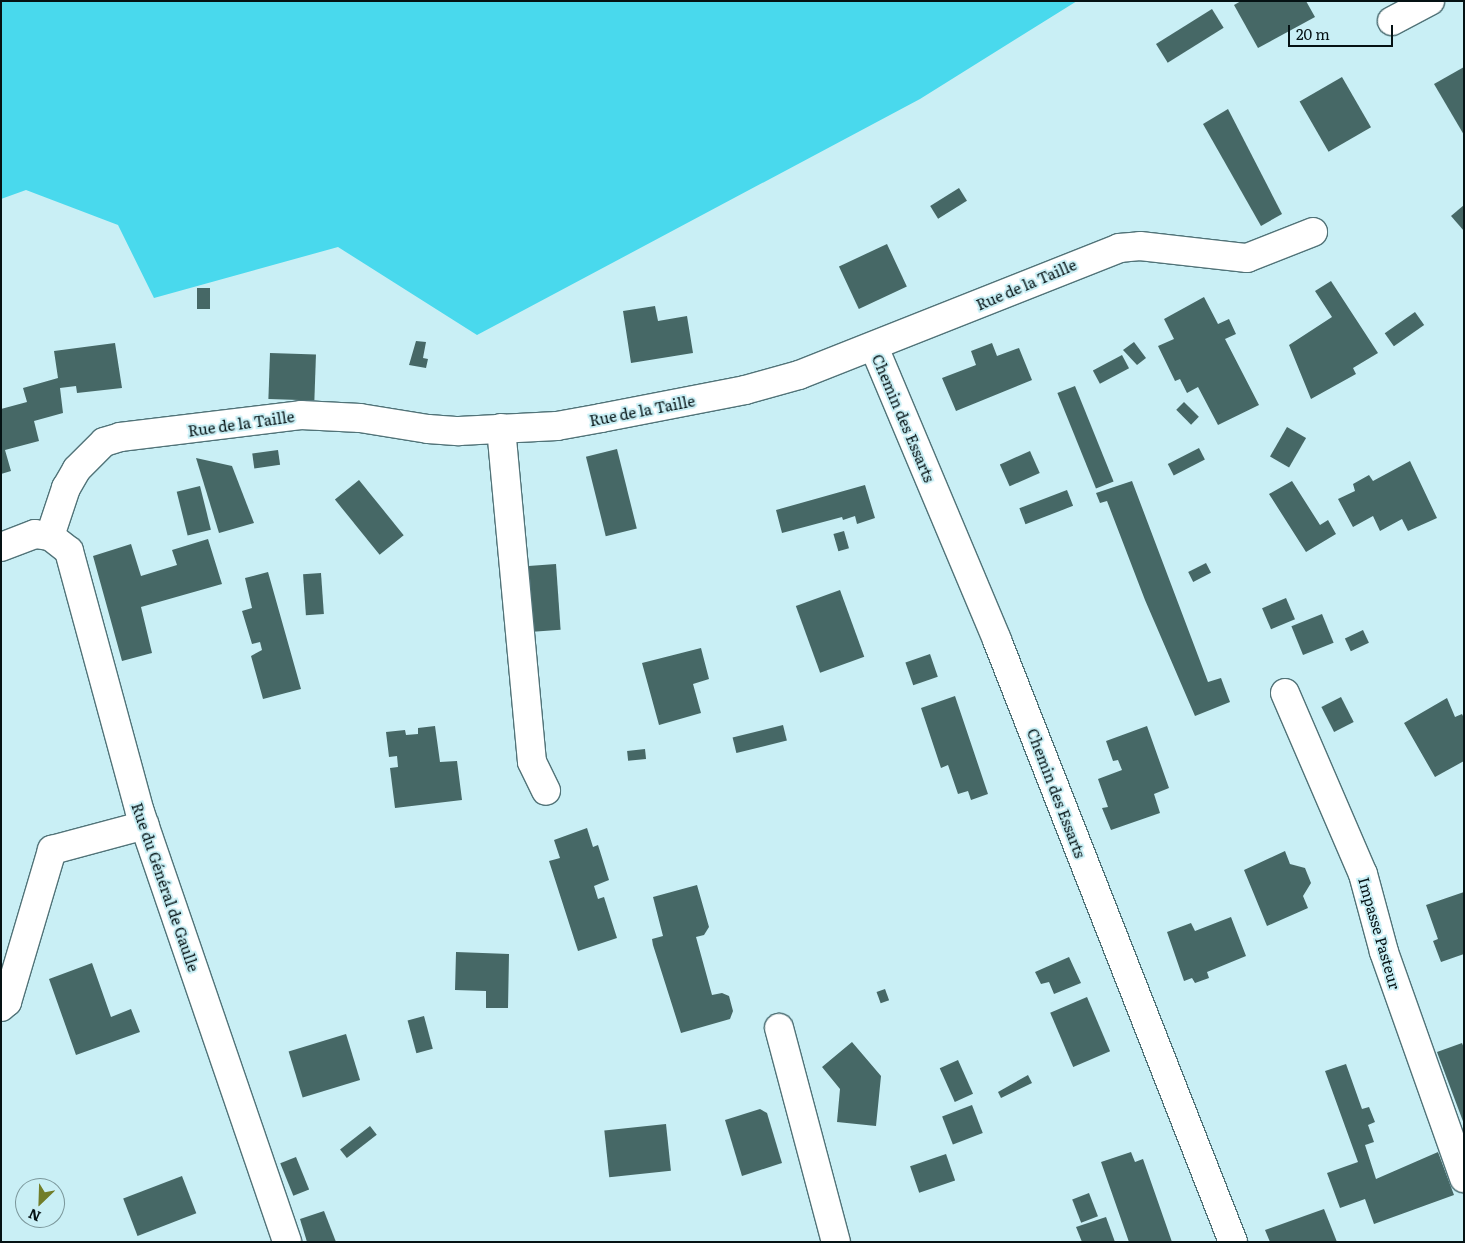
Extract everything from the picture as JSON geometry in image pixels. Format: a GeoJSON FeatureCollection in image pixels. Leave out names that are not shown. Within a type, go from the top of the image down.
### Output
{"type":"FeatureCollection","features":[{"type":"Feature","properties":{"kind":"street"},"geometry":{"type":"LineString","coordinates":[[1392,21],[1430,1]]}},
{"type":"Feature","properties":{"kind":"street","name":"Rue de la Taille"},"geometry":{"type":"LineString","coordinates":[[50,536],[70,482],[90,453],[104,442],[139,434],[301,415],[360,418],[428,430],[557,426],[745,390],[799,375],[874,347],[1119,248],[1140,246],[1247,258],[1313,232]]}},
{"type":"Feature","properties":{"kind":"street","name":"Chemin des Essarts"},"geometry":{"type":"LineString","coordinates":[[874,347],[997,640],[1233,1242]]}},
{"type":"Feature","properties":{"kind":"street"},"geometry":{"type":"LineString","coordinates":[[502,428],[532,762],[546,791]]}},
{"type":"Feature","properties":{"kind":"street"},"geometry":{"type":"LineString","coordinates":[[1,547],[35,534],[50,536]]}},
{"type":"Feature","properties":{"kind":"street","name":"Rue du Général de Gaulle"},"geometry":{"type":"LineString","coordinates":[[50,536],[69,551],[77,576],[89,632],[145,825],[286,1242]]}},
{"type":"Feature","properties":{"kind":"street","name":"Impasse Pasteur"},"geometry":{"type":"LineString","coordinates":[[1285,693],[1363,874],[1384,952],[1464,1178]]}},
{"type":"Feature","properties":{"kind":"street"},"geometry":{"type":"LineString","coordinates":[[1,1007],[7,1002],[52,850],[145,825]]}},
{"type":"Feature","properties":{"kind":"street"},"geometry":{"type":"LineString","coordinates":[[779,1028],[836,1242]]}},
{"type":"Feature","properties":{"kind":"shaded area"},"geometry":{"type":"Polygon","coordinates":[[[1,1],[1077,1],[920,99],[477,335],[338,247],[154,298],[118,225],[26,190],[1,199],[1,1]]]}},
{"type":"Feature","properties":{"kind":"building"},"geometry":{"type":"Polygon","coordinates":[[[1241,1],[1306,1],[1315,17],[1258,48],[1234,5],[1241,1]]]}},
{"type":"Feature","properties":{"kind":"building"},"geometry":{"type":"Polygon","coordinates":[[[1212,9],[1224,28],[1168,63],[1156,44],[1212,9]]]}},
{"type":"Feature","properties":{"kind":"building"},"geometry":{"type":"Polygon","coordinates":[[[1464,67],[1464,135],[1434,84],[1464,67]]]}},
{"type":"Feature","properties":{"kind":"building"},"geometry":{"type":"Polygon","coordinates":[[[1342,77],[1371,127],[1329,152],[1300,102],[1342,77]]]}},
{"type":"Feature","properties":{"kind":"building"},"geometry":{"type":"Polygon","coordinates":[[[1228,109],[1282,214],[1261,226],[1203,124],[1228,109]]]}},
{"type":"Feature","properties":{"kind":"building"},"geometry":{"type":"Polygon","coordinates":[[[959,188],[967,201],[938,219],[930,206],[959,188]]]}},
{"type":"Feature","properties":{"kind":"building"},"geometry":{"type":"Polygon","coordinates":[[[1464,205],[1464,231],[1451,216],[1464,205]]]}},
{"type":"Feature","properties":{"kind":"building"},"geometry":{"type":"Polygon","coordinates":[[[887,244],[907,287],[859,309],[839,266],[887,244]]]}},
{"type":"Feature","properties":{"kind":"building"},"geometry":{"type":"Polygon","coordinates":[[[1331,281],[1378,353],[1353,368],[1356,374],[1311,399],[1289,345],[1332,317],[1315,291],[1331,281]]]}},
{"type":"Feature","properties":{"kind":"building"},"geometry":{"type":"Polygon","coordinates":[[[197,288],[210,288],[210,309],[197,309],[197,288]]]}},
{"type":"Feature","properties":{"kind":"building"},"geometry":{"type":"Polygon","coordinates":[[[1204,297],[1218,324],[1229,319],[1236,334],[1225,339],[1259,405],[1218,425],[1198,387],[1187,393],[1180,379],[1175,381],[1158,346],[1174,339],[1164,319],[1204,297]]]}},
{"type":"Feature","properties":{"kind":"building"},"geometry":{"type":"Polygon","coordinates":[[[655,306],[658,321],[687,316],[693,353],[631,363],[623,311],[655,306]]]}},
{"type":"Feature","properties":{"kind":"building"},"geometry":{"type":"Polygon","coordinates":[[[1415,312],[1424,325],[1394,346],[1385,333],[1415,312]]]}},
{"type":"Feature","properties":{"kind":"building"},"geometry":{"type":"Polygon","coordinates":[[[416,341],[426,342],[423,358],[428,359],[426,368],[409,365],[416,341]]]}},
{"type":"Feature","properties":{"kind":"building"},"geometry":{"type":"Polygon","coordinates":[[[1134,342],[1146,358],[1137,365],[1123,350],[1134,342]]]}},
{"type":"Feature","properties":{"kind":"building"},"geometry":{"type":"Polygon","coordinates":[[[115,343],[122,388],[77,393],[76,386],[60,388],[63,413],[34,421],[39,441],[5,450],[11,471],[1,474],[1,409],[27,402],[23,388],[58,378],[54,351],[115,343]]]}},
{"type":"Feature","properties":{"kind":"building"},"geometry":{"type":"Polygon","coordinates":[[[992,343],[997,356],[1019,348],[1032,380],[956,411],[942,378],[976,365],[971,351],[992,343]]]}},
{"type":"Feature","properties":{"kind":"building"},"geometry":{"type":"Polygon","coordinates":[[[270,353],[316,355],[314,401],[268,399],[270,353]]]}},
{"type":"Feature","properties":{"kind":"building"},"geometry":{"type":"Polygon","coordinates":[[[1122,355],[1129,368],[1100,384],[1093,370],[1122,355]]]}},
{"type":"Feature","properties":{"kind":"building"},"geometry":{"type":"Polygon","coordinates":[[[1075,386],[1114,481],[1096,489],[1057,393],[1075,386]]]}},
{"type":"Feature","properties":{"kind":"building"},"geometry":{"type":"Polygon","coordinates":[[[1184,402],[1199,417],[1191,425],[1176,410],[1184,402]]]}},
{"type":"Feature","properties":{"kind":"building"},"geometry":{"type":"Polygon","coordinates":[[[1287,427],[1306,438],[1289,467],[1270,456],[1287,427]]]}},
{"type":"Feature","properties":{"kind":"building"},"geometry":{"type":"Polygon","coordinates":[[[1199,448],[1205,460],[1174,475],[1168,464],[1199,448]]]}},
{"type":"Feature","properties":{"kind":"building"},"geometry":{"type":"Polygon","coordinates":[[[617,449],[637,529],[606,536],[586,457],[617,449]]]}},
{"type":"Feature","properties":{"kind":"building"},"geometry":{"type":"Polygon","coordinates":[[[278,450],[280,465],[254,468],[252,454],[278,450]]]}},
{"type":"Feature","properties":{"kind":"building"},"geometry":{"type":"Polygon","coordinates":[[[1030,451],[1040,473],[1010,486],[1000,464],[1030,451]]]}},
{"type":"Feature","properties":{"kind":"building"},"geometry":{"type":"Polygon","coordinates":[[[196,458],[232,466],[254,523],[219,533],[196,458]]]}},
{"type":"Feature","properties":{"kind":"building"},"geometry":{"type":"Polygon","coordinates":[[[1410,461],[1437,518],[1408,531],[1402,519],[1380,531],[1373,516],[1353,527],[1338,499],[1355,491],[1353,484],[1369,475],[1373,481],[1410,461]]]}},
{"type":"Feature","properties":{"kind":"building"},"geometry":{"type":"Polygon","coordinates":[[[359,480],[404,535],[380,555],[335,500],[359,480]]]}},
{"type":"Feature","properties":{"kind":"building"},"geometry":{"type":"Polygon","coordinates":[[[1132,481],[1208,682],[1221,678],[1230,702],[1195,716],[1145,600],[1107,501],[1100,503],[1096,493],[1132,481]]]}},
{"type":"Feature","properties":{"kind":"building"},"geometry":{"type":"Polygon","coordinates":[[[1292,481],[1320,525],[1328,520],[1336,534],[1306,552],[1269,494],[1292,481]]]}},
{"type":"Feature","properties":{"kind":"building"},"geometry":{"type":"Polygon","coordinates":[[[865,485],[875,518],[857,524],[855,516],[843,520],[842,517],[782,533],[776,510],[865,485]]]}},
{"type":"Feature","properties":{"kind":"building"},"geometry":{"type":"Polygon","coordinates":[[[200,486],[211,530],[188,535],[177,492],[200,486]]]}},
{"type":"Feature","properties":{"kind":"building"},"geometry":{"type":"Polygon","coordinates":[[[1067,490],[1073,506],[1025,524],[1019,508],[1067,490]]]}},
{"type":"Feature","properties":{"kind":"building"},"geometry":{"type":"Polygon","coordinates":[[[844,531],[849,548],[838,551],[833,534],[844,531]]]}},
{"type":"Feature","properties":{"kind":"building"},"geometry":{"type":"Polygon","coordinates":[[[208,539],[222,584],[141,607],[152,653],[122,661],[93,556],[131,544],[141,576],[177,565],[172,550],[208,539]]]}},
{"type":"Feature","properties":{"kind":"building"},"geometry":{"type":"Polygon","coordinates":[[[1206,563],[1211,573],[1193,582],[1188,572],[1206,563]]]}},
{"type":"Feature","properties":{"kind":"building"},"geometry":{"type":"Polygon","coordinates":[[[556,564],[561,630],[530,632],[525,566],[556,564]]]}},
{"type":"Feature","properties":{"kind":"building"},"geometry":{"type":"Polygon","coordinates":[[[268,572],[301,689],[263,699],[251,656],[262,650],[260,642],[252,644],[242,611],[252,608],[245,578],[268,572]]]}},
{"type":"Feature","properties":{"kind":"building"},"geometry":{"type":"Polygon","coordinates":[[[321,573],[324,614],[306,615],[303,574],[321,573]]]}},
{"type":"Feature","properties":{"kind":"building"},"geometry":{"type":"Polygon","coordinates":[[[840,590],[864,657],[820,673],[796,606],[840,590]]]}},
{"type":"Feature","properties":{"kind":"building"},"geometry":{"type":"Polygon","coordinates":[[[1286,598],[1295,619],[1271,629],[1262,608],[1286,598]]]}},
{"type":"Feature","properties":{"kind":"building"},"geometry":{"type":"Polygon","coordinates":[[[1322,614],[1334,643],[1303,655],[1291,626],[1322,614]]]}},
{"type":"Feature","properties":{"kind":"building"},"geometry":{"type":"Polygon","coordinates":[[[1363,630],[1369,643],[1351,651],[1345,638],[1363,630]]]}},
{"type":"Feature","properties":{"kind":"building"},"geometry":{"type":"Polygon","coordinates":[[[701,648],[709,679],[693,684],[701,713],[659,725],[642,663],[701,648]]]}},
{"type":"Feature","properties":{"kind":"building"},"geometry":{"type":"Polygon","coordinates":[[[930,654],[938,677],[913,685],[905,662],[930,654]]]}},
{"type":"Feature","properties":{"kind":"building"},"geometry":{"type":"Polygon","coordinates":[[[955,696],[988,794],[971,800],[968,791],[958,794],[948,765],[941,768],[921,708],[955,696]]]}},
{"type":"Feature","properties":{"kind":"building"},"geometry":{"type":"Polygon","coordinates":[[[1341,697],[1354,722],[1334,732],[1321,707],[1341,697]]]}},
{"type":"Feature","properties":{"kind":"building"},"geometry":{"type":"Polygon","coordinates":[[[1447,698],[1455,717],[1462,714],[1464,718],[1464,761],[1435,777],[1404,723],[1447,698]]]}},
{"type":"Feature","properties":{"kind":"building"},"geometry":{"type":"Polygon","coordinates":[[[783,725],[787,741],[736,753],[733,738],[783,725]]]}},
{"type":"Feature","properties":{"kind":"building"},"geometry":{"type":"Polygon","coordinates":[[[435,726],[440,762],[457,761],[462,800],[395,808],[390,768],[398,767],[397,756],[389,757],[386,732],[405,730],[406,735],[418,734],[418,728],[435,726]]]}},
{"type":"Feature","properties":{"kind":"building"},"geometry":{"type":"Polygon","coordinates":[[[1147,726],[1169,788],[1154,794],[1160,813],[1111,830],[1102,808],[1108,807],[1098,779],[1122,770],[1118,760],[1113,761],[1106,741],[1147,726]]]}},
{"type":"Feature","properties":{"kind":"building"},"geometry":{"type":"Polygon","coordinates":[[[645,749],[646,759],[628,761],[627,751],[645,749]]]}},
{"type":"Feature","properties":{"kind":"building"},"geometry":{"type":"Polygon","coordinates":[[[587,828],[593,847],[598,845],[609,880],[594,886],[598,899],[604,897],[617,938],[578,951],[549,861],[560,858],[554,840],[587,828]]]}},
{"type":"Feature","properties":{"kind":"building"},"geometry":{"type":"Polygon","coordinates":[[[1285,851],[1290,864],[1305,868],[1311,883],[1303,896],[1308,908],[1267,926],[1244,870],[1285,851]]]}},
{"type":"Feature","properties":{"kind":"building"},"geometry":{"type":"Polygon","coordinates":[[[697,885],[709,927],[704,935],[696,937],[712,995],[722,993],[729,996],[733,1011],[730,1019],[681,1033],[653,945],[652,939],[663,936],[653,897],[697,885]]]}},
{"type":"Feature","properties":{"kind":"building"},"geometry":{"type":"Polygon","coordinates":[[[1464,892],[1464,954],[1441,962],[1433,941],[1438,939],[1426,905],[1464,892]]]}},
{"type":"Feature","properties":{"kind":"building"},"geometry":{"type":"Polygon","coordinates":[[[1231,917],[1246,956],[1207,972],[1209,978],[1195,983],[1192,978],[1184,981],[1167,932],[1191,923],[1195,931],[1231,917]]]}},
{"type":"Feature","properties":{"kind":"building"},"geometry":{"type":"Polygon","coordinates":[[[456,952],[509,954],[508,1008],[486,1008],[486,991],[455,990],[456,952]]]}},
{"type":"Feature","properties":{"kind":"building"},"geometry":{"type":"Polygon","coordinates":[[[1069,957],[1081,983],[1054,994],[1049,982],[1041,984],[1035,972],[1069,957]]]}},
{"type":"Feature","properties":{"kind":"building"},"geometry":{"type":"Polygon","coordinates":[[[92,963],[111,1017],[131,1009],[140,1032],[76,1055],[49,979],[92,963]]]}},
{"type":"Feature","properties":{"kind":"building"},"geometry":{"type":"Polygon","coordinates":[[[885,989],[889,1000],[881,1003],[877,992],[885,989]]]}},
{"type":"Feature","properties":{"kind":"building"},"geometry":{"type":"Polygon","coordinates":[[[1087,997],[1110,1051],[1073,1067],[1050,1013],[1087,997]]]}},
{"type":"Feature","properties":{"kind":"building"},"geometry":{"type":"Polygon","coordinates":[[[424,1016],[433,1049],[416,1053],[408,1020],[424,1016]]]}},
{"type":"Feature","properties":{"kind":"building"},"geometry":{"type":"Polygon","coordinates":[[[346,1034],[360,1080],[303,1097],[289,1052],[346,1034]]]}},
{"type":"Feature","properties":{"kind":"building"},"geometry":{"type":"Polygon","coordinates":[[[852,1042],[881,1076],[876,1126],[837,1122],[840,1089],[822,1067],[852,1042]]]}},
{"type":"Feature","properties":{"kind":"building"},"geometry":{"type":"Polygon","coordinates":[[[1462,1043],[1464,1048],[1464,1124],[1437,1052],[1462,1043]]]}},
{"type":"Feature","properties":{"kind":"building"},"geometry":{"type":"Polygon","coordinates":[[[958,1060],[973,1094],[955,1102],[940,1068],[958,1060]]]}},
{"type":"Feature","properties":{"kind":"building"},"geometry":{"type":"Polygon","coordinates":[[[1346,1064],[1362,1109],[1369,1107],[1375,1122],[1368,1125],[1374,1142],[1365,1145],[1376,1179],[1438,1152],[1454,1195],[1374,1224],[1365,1199],[1340,1208],[1327,1173],[1358,1162],[1325,1071],[1346,1064]]]}},
{"type":"Feature","properties":{"kind":"building"},"geometry":{"type":"Polygon","coordinates":[[[1028,1075],[1032,1083],[1001,1098],[998,1092],[1028,1075]]]}},
{"type":"Feature","properties":{"kind":"building"},"geometry":{"type":"Polygon","coordinates":[[[972,1105],[983,1133],[953,1144],[942,1116],[972,1105]]]}},
{"type":"Feature","properties":{"kind":"building"},"geometry":{"type":"Polygon","coordinates":[[[760,1109],[767,1113],[782,1163],[742,1176],[725,1120],[760,1109]]]}},
{"type":"Feature","properties":{"kind":"building"},"geometry":{"type":"Polygon","coordinates":[[[666,1124],[671,1171],[609,1177],[604,1130],[666,1124]]]}},
{"type":"Feature","properties":{"kind":"building"},"geometry":{"type":"Polygon","coordinates":[[[370,1126],[377,1135],[347,1158],[340,1149],[370,1126]]]}},
{"type":"Feature","properties":{"kind":"building"},"geometry":{"type":"Polygon","coordinates":[[[1131,1152],[1135,1162],[1143,1159],[1172,1242],[1129,1242],[1101,1162],[1131,1152]]]}},
{"type":"Feature","properties":{"kind":"building"},"geometry":{"type":"Polygon","coordinates":[[[946,1154],[955,1180],[919,1193],[910,1166],[946,1154]]]}},
{"type":"Feature","properties":{"kind":"building"},"geometry":{"type":"Polygon","coordinates":[[[296,1157],[309,1189],[293,1196],[280,1163],[296,1157]]]}},
{"type":"Feature","properties":{"kind":"building"},"geometry":{"type":"Polygon","coordinates":[[[182,1176],[196,1213],[138,1236],[123,1199],[182,1176]]]}},
{"type":"Feature","properties":{"kind":"building"},"geometry":{"type":"Polygon","coordinates":[[[1089,1193],[1098,1216],[1081,1223],[1072,1199],[1089,1193]]]}},
{"type":"Feature","properties":{"kind":"building"},"geometry":{"type":"Polygon","coordinates":[[[1324,1209],[1337,1242],[1270,1242],[1265,1230],[1324,1209]]]}},
{"type":"Feature","properties":{"kind":"building"},"geometry":{"type":"Polygon","coordinates":[[[324,1211],[336,1242],[307,1242],[300,1219],[324,1211]]]}},
{"type":"Feature","properties":{"kind":"building"},"geometry":{"type":"Polygon","coordinates":[[[1106,1217],[1115,1242],[1082,1242],[1076,1227],[1106,1217]]]}}]}
